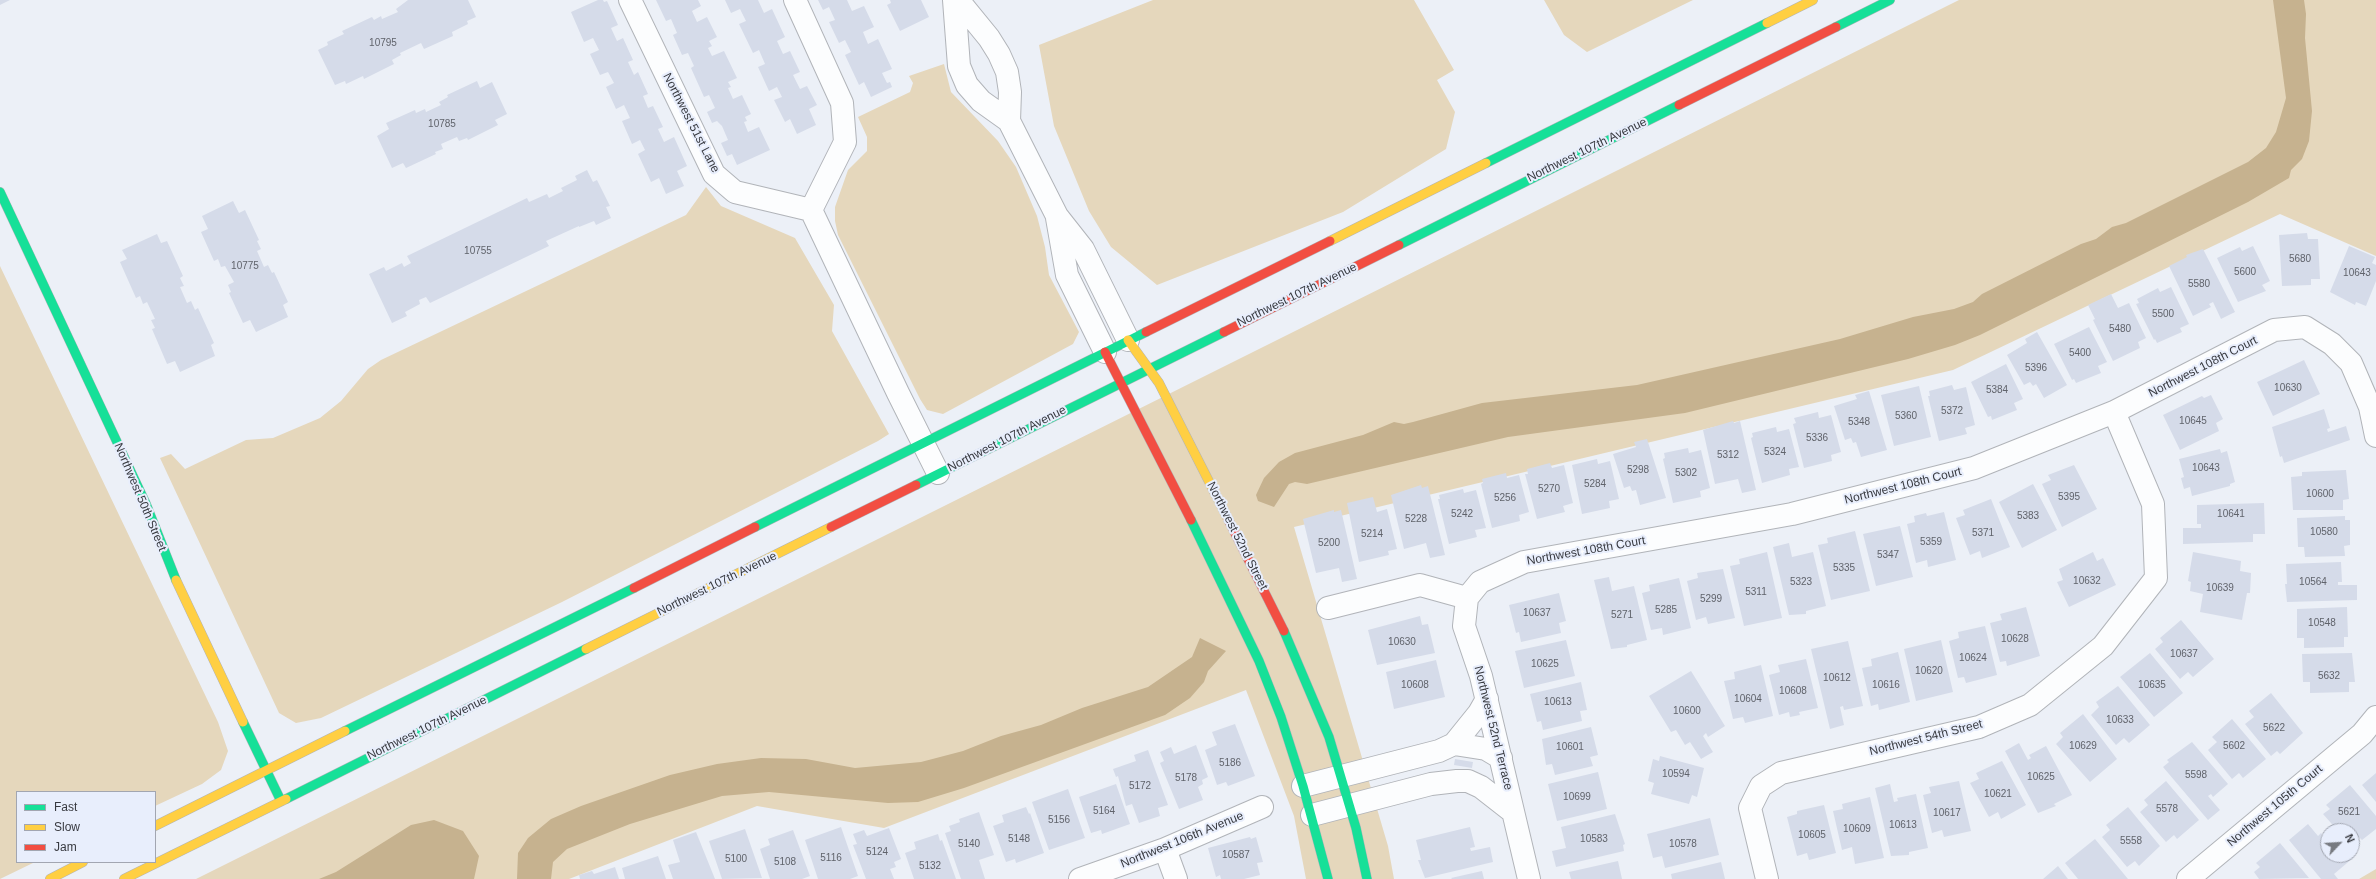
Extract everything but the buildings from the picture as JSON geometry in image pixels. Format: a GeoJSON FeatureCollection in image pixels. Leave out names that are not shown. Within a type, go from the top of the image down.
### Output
{"type":"FeatureCollection","features":[{"type":"Feature","properties":{"kind":"main road"},"geometry":{"type":"LineString","coordinates":[[156,825],[923,442],[1813,0]]}},
{"type":"Feature","properties":{"kind":"main road","name":"Northwest 107th Avenue"},"geometry":{"type":"LineString","coordinates":[[124,879],[1890,0]]}},
{"type":"Feature","properties":{"kind":"main road","name":"Northwest 50th Street"},"geometry":{"type":"LineString","coordinates":[[0,192],[146,504],[171,570],[281,801]]}},
{"type":"Feature","properties":{"kind":"main road","name":"Northwest 52nd Street"},"geometry":{"type":"LineString","coordinates":[[1128,340],[1162,388],[1295,653],[1315,700],[1341,776],[1367,879]]}},
{"type":"Feature","properties":{"kind":"main road","name":"Northwest 52nd Street"},"geometry":{"type":"LineString","coordinates":[[1105,352],[1122,381],[1259,661],[1304,786],[1328,879]]}},
{"type":"Feature","properties":{"kind":"main road"},"geometry":{"type":"LineString","coordinates":[[50,879],[82,863]]}},
{"type":"Feature","properties":{"kind":"street","name":"Northwest 51st Lane"},"geometry":{"type":"LineString","coordinates":[[630,0],[714,174],[735,192],[811,210]]}},
{"type":"Feature","properties":{"kind":"street"},"geometry":{"type":"LineString","coordinates":[[795,0],[842,103],[845,142],[811,210],[938,473]]}},
{"type":"Feature","properties":{"kind":"street","name":"Northwest 52nd Street"},"geometry":{"type":"LineString","coordinates":[[954,0],[959,66],[967,85],[981,101],[1009,121],[1057,216],[1083,249],[1128,340]]}},
{"type":"Feature","properties":{"kind":"street","name":"Northwest 52nd Street"},"geometry":{"type":"LineString","coordinates":[[958,0],[991,41],[1007,72],[1010,92],[1009,121]]}},
{"type":"Feature","properties":{"kind":"street"},"geometry":{"type":"LineString","coordinates":[[958,55],[967,48],[991,41]]}},
{"type":"Feature","properties":{"kind":"street","name":"Northwest 52nd Street"},"geometry":{"type":"LineString","coordinates":[[1057,216],[1067,275],[1105,352]]}},
{"type":"Feature","properties":{"kind":"street","name":"Northwest 108th Court"},"geometry":{"type":"LineString","coordinates":[[1473,590],[1524,562],[1792,514],[1974,468],[2114,412],[2274,330],[2305,327],[2332,344],[2351,363],[2370,407],[2376,436]]}},
{"type":"Feature","properties":{"kind":"street","name":"Northwest 54th Street"},"geometry":{"type":"LineString","coordinates":[[1767,879],[1750,808],[1761,786],[1781,772],[1979,727],[2030,705],[2103,646],[2156,578],[2154,504],[2114,412]]}},
{"type":"Feature","properties":{"kind":"street"},"geometry":{"type":"LineString","coordinates":[[1328,608],[1420,585],[1473,590]]}},
{"type":"Feature","properties":{"kind":"street","name":"Northwest 52nd Terrace"},"geometry":{"type":"LineString","coordinates":[[1473,590],[1464,626],[1487,699],[1528,879]]}},
{"type":"Feature","properties":{"kind":"street"},"geometry":{"type":"LineString","coordinates":[[1447,782],[1446,748],[1479,713],[1487,699]]}},
{"type":"Feature","properties":{"kind":"street","name":"Northwest 105th Court"},"geometry":{"type":"LineString","coordinates":[[2188,879],[2362,734],[2376,717]]}},
{"type":"Feature","properties":{"kind":"street"},"geometry":{"type":"LineString","coordinates":[[1304,786],[1446,748],[1486,749],[1501,758],[1478,777],[1468,781],[1447,782],[1312,815]]}},
{"type":"Feature","properties":{"kind":"street"},"geometry":{"type":"LineString","coordinates":[[1468,781],[1494,795],[1513,812]]}},
{"type":"Feature","properties":{"kind":"street","name":"Northwest 106th Avenue"},"geometry":{"type":"LineString","coordinates":[[1080,879],[1166,849],[1262,807]]}},
{"type":"Feature","properties":{"kind":"street"},"geometry":{"type":"LineString","coordinates":[[1166,849],[1176,879]]}},
{"type":"Feature","properties":{"kind":"shaded area"},"geometry":{"type":"Polygon","coordinates":[[[1153,0],[1414,0],[1454,70],[1437,80],[1455,112],[1446,149],[1343,212],[1157,285],[1111,247],[1089,211],[1054,126],[1039,45],[1153,0]]]}},
{"type":"Feature","properties":{"kind":"shaded area"},"geometry":{"type":"Polygon","coordinates":[[[1544,0],[1693,0],[1587,52],[1564,35],[1544,0]]]}},
{"type":"Feature","properties":{"kind":"shaded area"},"geometry":{"type":"Polygon","coordinates":[[[1959,0],[2376,0],[2376,256],[2280,214],[1953,370],[1294,527],[1388,846],[1394,879],[1306,879],[1294,816],[1246,690],[884,828],[757,806],[569,879],[196,879],[1959,0]]]}},
{"type":"Feature","properties":{"kind":"shaded area"},"geometry":{"type":"Polygon","coordinates":[[[2273,0],[2304,0],[2306,14],[2305,38],[2312,111],[2309,141],[2302,159],[2291,170],[2289,178],[2248,202],[1980,335],[1955,345],[1908,359],[1685,413],[1508,437],[1307,484],[1295,482],[1289,484],[1274,507],[1258,501],[1256,495],[1264,478],[1279,462],[1295,453],[1363,435],[1394,422],[1404,424],[1482,403],[1637,385],[1840,339],[1913,317],[1954,309],[1973,302],[1982,294],[2081,244],[2096,239],[2112,227],[2126,223],[2248,162],[2266,148],[2276,132],[2286,98],[2273,0]]]}},
{"type":"Feature","properties":{"kind":"shaded area"},"geometry":{"type":"Polygon","coordinates":[[[944,64],[951,92],[998,141],[1016,167],[1037,216],[1045,247],[1049,275],[1079,332],[1073,344],[943,414],[927,410],[920,399],[838,235],[835,221],[835,207],[848,170],[867,151],[867,137],[858,117],[910,92],[913,83],[909,76],[944,64]]]}},
{"type":"Feature","properties":{"kind":"shaded area"},"geometry":{"type":"Polygon","coordinates":[[[706,187],[721,206],[795,238],[834,305],[832,331],[889,434],[562,602],[321,718],[296,723],[279,713],[160,458],[171,454],[185,469],[246,440],[273,438],[320,418],[341,401],[368,369],[381,360],[686,215],[706,187]]]}},
{"type":"Feature","properties":{"kind":"shaded area"},"geometry":{"type":"Polygon","coordinates":[[[0,266],[218,722],[228,751],[221,770],[202,784],[156,806],[156,791],[16,791],[16,863],[33,863],[0,879],[0,266]]]}},
{"type":"Feature","properties":{"kind":"shaded area"},"geometry":{"type":"Polygon","coordinates":[[[1200,638],[1226,651],[1208,671],[1204,682],[1190,698],[1165,715],[964,788],[918,802],[888,803],[769,792],[722,796],[630,824],[567,849],[553,862],[551,879],[517,879],[518,853],[528,838],[551,819],[581,806],[670,775],[717,764],[761,758],[806,759],[855,768],[921,762],[963,751],[1001,736],[1041,725],[1082,708],[1148,687],[1192,657],[1200,638]]]}},
{"type":"Feature","properties":{"kind":"shaded area"},"geometry":{"type":"Polygon","coordinates":[[[434,820],[463,831],[479,856],[474,879],[319,879],[336,872],[411,825],[434,820]]]}},
{"type":"Feature","properties":{"kind":"shaded area"},"geometry":{"type":"Polygon","coordinates":[[[2376,869],[2376,879],[2359,879],[2376,869]]]}},
{"type":"Feature","properties":{"kind":"traffic: fast"},"geometry":{"type":"LineString","coordinates":[[1836,27],[1890,0]]}},
{"type":"Feature","properties":{"kind":"traffic: fast"},"geometry":{"type":"LineString","coordinates":[[1486,163],[1767,23]]}},
{"type":"Feature","properties":{"kind":"traffic: fast"},"geometry":{"type":"LineString","coordinates":[[1399,245],[1679,105]]}},
{"type":"Feature","properties":{"kind":"traffic: fast"},"geometry":{"type":"LineString","coordinates":[[0,192],[146,504],[176,580]]}},
{"type":"Feature","properties":{"kind":"traffic: fast"},"geometry":{"type":"LineString","coordinates":[[755,527],[1146,332]]}},
{"type":"Feature","properties":{"kind":"traffic: fast"},"geometry":{"type":"LineString","coordinates":[[916,485],[1224,332]]}},
{"type":"Feature","properties":{"kind":"traffic: fast"},"geometry":{"type":"LineString","coordinates":[[1191,520],[1259,661],[1281,717],[1303,786],[1328,879]]}},
{"type":"Feature","properties":{"kind":"traffic: fast"},"geometry":{"type":"LineString","coordinates":[[345,731],[634,588]]}},
{"type":"Feature","properties":{"kind":"traffic: fast"},"geometry":{"type":"LineString","coordinates":[[1284,631],[1329,737],[1356,828],[1367,879]]}},
{"type":"Feature","properties":{"kind":"traffic: fast"},"geometry":{"type":"LineString","coordinates":[[286,799],[586,649]]}},
{"type":"Feature","properties":{"kind":"traffic: fast"},"geometry":{"type":"LineString","coordinates":[[243,722],[281,801]]}},
{"type":"Feature","properties":{"kind":"traffic: slow"},"geometry":{"type":"LineString","coordinates":[[1767,23],[1813,0]]}},
{"type":"Feature","properties":{"kind":"traffic: slow"},"geometry":{"type":"LineString","coordinates":[[1330,241],[1486,163]]}},
{"type":"Feature","properties":{"kind":"traffic: slow"},"geometry":{"type":"LineString","coordinates":[[1128,340],[1159,383],[1228,519]]}},
{"type":"Feature","properties":{"kind":"traffic: slow"},"geometry":{"type":"LineString","coordinates":[[586,649],[831,527]]}},
{"type":"Feature","properties":{"kind":"traffic: slow"},"geometry":{"type":"LineString","coordinates":[[176,580],[243,722]]}},
{"type":"Feature","properties":{"kind":"traffic: slow"},"geometry":{"type":"LineString","coordinates":[[156,826],[345,731]]}},
{"type":"Feature","properties":{"kind":"traffic: slow"},"geometry":{"type":"LineString","coordinates":[[124,879],[286,799]]}},
{"type":"Feature","properties":{"kind":"traffic: slow"},"geometry":{"type":"LineString","coordinates":[[50,879],[81,863]]}},
{"type":"Feature","properties":{"kind":"traffic: jam"},"geometry":{"type":"LineString","coordinates":[[1679,105],[1836,27]]}},
{"type":"Feature","properties":{"kind":"traffic: jam"},"geometry":{"type":"LineString","coordinates":[[1146,332],[1330,241]]}},
{"type":"Feature","properties":{"kind":"traffic: jam"},"geometry":{"type":"LineString","coordinates":[[1224,332],[1399,245]]}},
{"type":"Feature","properties":{"kind":"traffic: jam"},"geometry":{"type":"LineString","coordinates":[[1105,352],[1191,520]]}},
{"type":"Feature","properties":{"kind":"traffic: jam"},"geometry":{"type":"LineString","coordinates":[[831,527],[916,485]]}},
{"type":"Feature","properties":{"kind":"traffic: jam"},"geometry":{"type":"LineString","coordinates":[[1228,519],[1284,631]]}},
{"type":"Feature","properties":{"kind":"traffic: jam"},"geometry":{"type":"LineString","coordinates":[[634,588],[755,527]]}}]}
